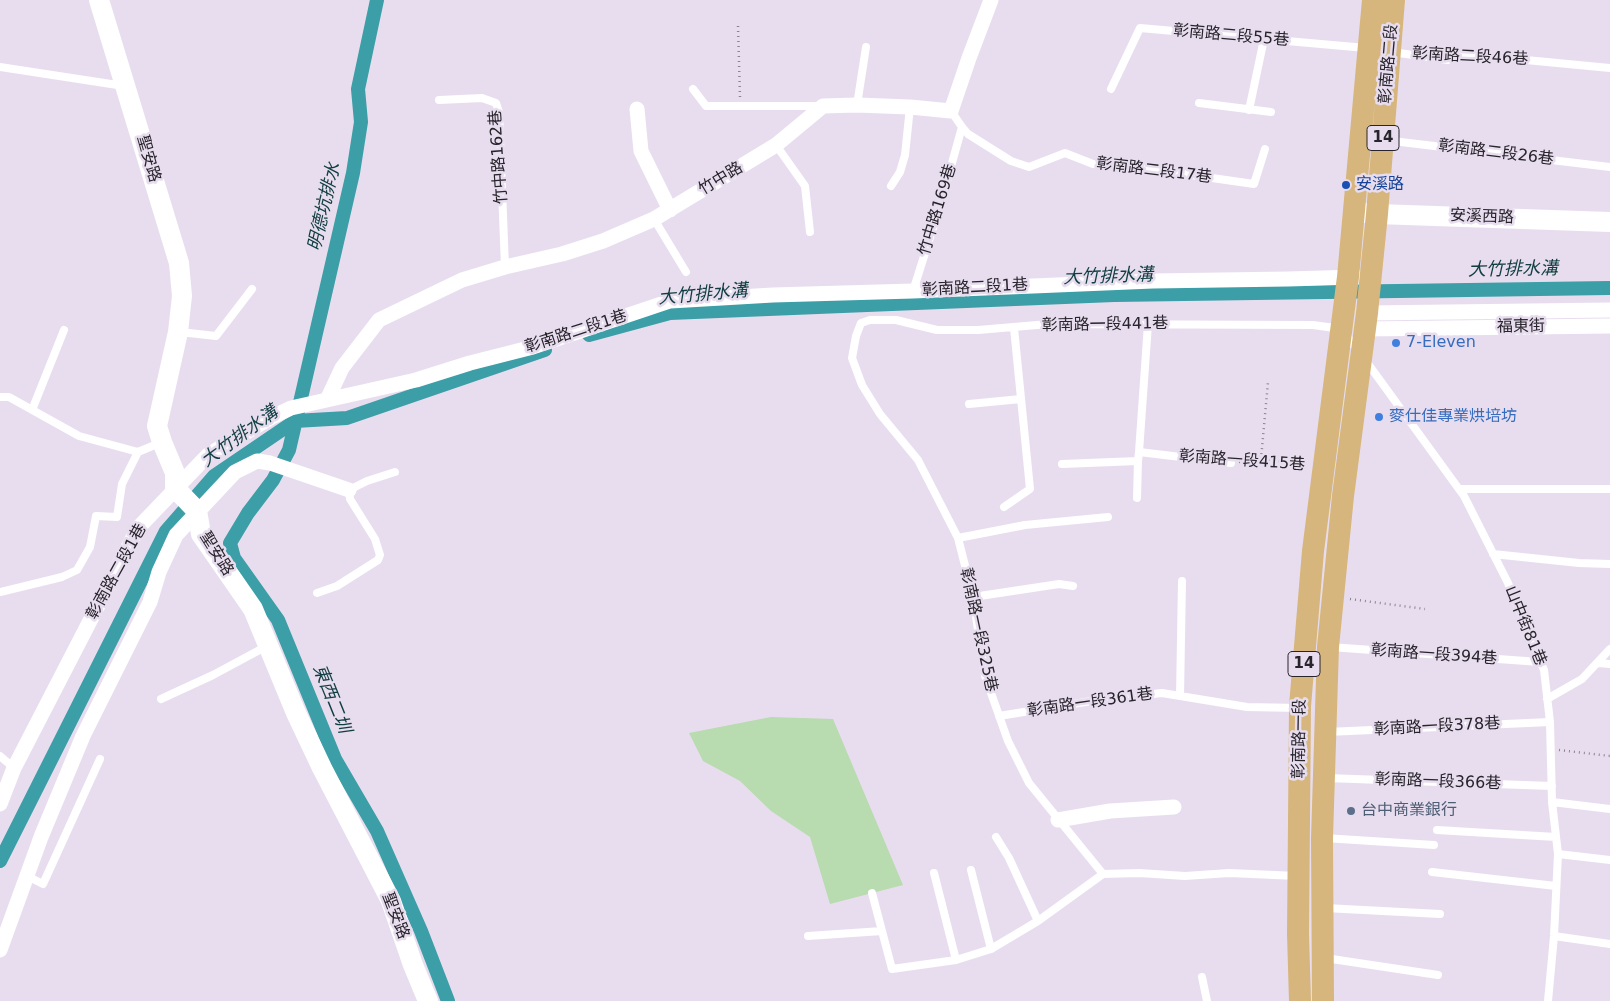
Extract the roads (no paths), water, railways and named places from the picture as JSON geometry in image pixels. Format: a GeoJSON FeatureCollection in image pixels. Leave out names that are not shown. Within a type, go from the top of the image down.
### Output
{"type":"FeatureCollection","features":[{"type":"Feature","properties":{"kind":"main road","name":"彰南路二段"},"geometry":{"type":"LineString","coordinates":[[1371,277],[1383,140],[1379,50],[1373,0]]}},
{"type":"Feature","properties":{"kind":"main road","name":"彰南路二段"},"geometry":{"type":"LineString","coordinates":[[1348,277],[1354,212],[1379,50],[1394,0]]}},
{"type":"Feature","properties":{"kind":"main road","name":"14"},"geometry":{"type":"LineString","coordinates":[[1343,318],[1348,277]]}},
{"type":"Feature","properties":{"kind":"main road","name":"14"},"geometry":{"type":"LineString","coordinates":[[1366,321],[1371,277]]}},
{"type":"Feature","properties":{"kind":"main road"},"geometry":{"type":"LineString","coordinates":[[1343,318],[1366,321]]}},
{"type":"Feature","properties":{"kind":"main road","name":"彰南路一段"},"geometry":{"type":"LineString","coordinates":[[1300,1001],[1311,876],[1300,708],[1313,551],[1343,318]]}},
{"type":"Feature","properties":{"kind":"main road","name":"彰南路一段"},"geometry":{"type":"LineString","coordinates":[[1323,1001],[1324,908],[1311,876],[1322,838],[1328,647],[1343,496],[1366,321]]}},
{"type":"Feature","properties":{"kind":"street","name":"聖安路"},"geometry":{"type":"LineString","coordinates":[[100,0],[179,263],[182,296],[178,332],[157,426],[175,473],[175,488],[197,512],[201,534],[253,609],[296,713],[322,768],[391,901],[428,1001]]}},
{"type":"Feature","properties":{"kind":"street"},"geometry":{"type":"LineString","coordinates":[[823,106],[910,107],[951,112],[991,0]]}},
{"type":"Feature","properties":{"kind":"street","name":"竹中路"},"geometry":{"type":"LineString","coordinates":[[327,400],[342,368],[379,320],[462,280],[594,244],[654,219],[776,145],[823,106]]}},
{"type":"Feature","properties":{"kind":"street"},"geometry":{"type":"LineString","coordinates":[[636,109],[641,151],[670,210]]}},
{"type":"Feature","properties":{"kind":"street","name":"安溪西路"},"geometry":{"type":"LineString","coordinates":[[1354,212],[1610,222]]}},
{"type":"Feature","properties":{"kind":"street","name":"彰南路二段1巷"},"geometry":{"type":"LineString","coordinates":[[0,804],[14,768],[138,528],[208,455],[270,418],[292,408],[416,380],[470,363],[533,347],[670,300],[773,295],[913,292],[1153,281],[1371,277]]}},
{"type":"Feature","properties":{"kind":"street"},"geometry":{"type":"LineString","coordinates":[[1578,310],[1578,327]]}},
{"type":"Feature","properties":{"kind":"street","name":"福東街"},"geometry":{"type":"LineString","coordinates":[[1366,321],[1439,312],[1610,310]]}},
{"type":"Feature","properties":{"kind":"street"},"geometry":{"type":"LineString","coordinates":[[1489,311],[1490,328]]}},
{"type":"Feature","properties":{"kind":"street"},"geometry":{"type":"LineString","coordinates":[[1439,312],[1439,328]]}},
{"type":"Feature","properties":{"kind":"street","name":"福東街"},"geometry":{"type":"LineString","coordinates":[[1366,321],[1439,328],[1610,326]]}},
{"type":"Feature","properties":{"kind":"street"},"geometry":{"type":"LineString","coordinates":[[0,950],[41,837],[84,736],[150,602],[160,572],[176,535],[235,472],[257,461],[270,463],[349,490]]}},
{"type":"Feature","properties":{"kind":"street"},"geometry":{"type":"LineString","coordinates":[[1058,820],[1110,811],[1174,807]]}},
{"type":"Feature","properties":{"kind":"lane","name":"彰南路二段55巷"},"geometry":{"type":"LineString","coordinates":[[1111,90],[1140,28],[1379,50]]}},
{"type":"Feature","properties":{"kind":"lane"},"geometry":{"type":"LineString","coordinates":[[1249,110],[1264,39]]}},
{"type":"Feature","properties":{"kind":"lane"},"geometry":{"type":"LineString","coordinates":[[857,105],[866,47]]}},
{"type":"Feature","properties":{"kind":"lane","name":"彰南路二段46巷"},"geometry":{"type":"LineString","coordinates":[[1379,50],[1448,60],[1463,54],[1610,68]]}},
{"type":"Feature","properties":{"kind":"lane"},"geometry":{"type":"LineString","coordinates":[[0,66],[127,86]]}},
{"type":"Feature","properties":{"kind":"lane"},"geometry":{"type":"LineString","coordinates":[[693,89],[706,106],[823,106]]}},
{"type":"Feature","properties":{"kind":"lane","name":"竹中路162巷"},"geometry":{"type":"LineString","coordinates":[[439,100],[482,98],[496,102],[499,112],[505,267]]}},
{"type":"Feature","properties":{"kind":"lane"},"geometry":{"type":"LineString","coordinates":[[1199,103],[1271,112]]}},
{"type":"Feature","properties":{"kind":"lane"},"geometry":{"type":"LineString","coordinates":[[891,186],[900,172],[906,155],[910,107]]}},
{"type":"Feature","properties":{"kind":"lane","name":"彰南路二段17巷"},"geometry":{"type":"LineString","coordinates":[[951,112],[968,134],[1011,161],[1029,167],[1065,153],[1093,164],[1135,167],[1254,184],[1265,149]]}},
{"type":"Feature","properties":{"kind":"lane","name":"竹中路169巷"},"geometry":{"type":"LineString","coordinates":[[913,292],[962,127]]}},
{"type":"Feature","properties":{"kind":"lane","name":"彰南路二段26巷"},"geometry":{"type":"LineString","coordinates":[[1383,140],[1610,167]]}},
{"type":"Feature","properties":{"kind":"lane"},"geometry":{"type":"LineString","coordinates":[[776,145],[805,186],[810,232]]}},
{"type":"Feature","properties":{"kind":"lane"},"geometry":{"type":"LineString","coordinates":[[654,219],[686,272]]}},
{"type":"Feature","properties":{"kind":"lane"},"geometry":{"type":"LineString","coordinates":[[178,332],[216,336],[252,289]]}},
{"type":"Feature","properties":{"kind":"lane","name":"彰南路一段441巷"},"geometry":{"type":"LineString","coordinates":[[870,320],[896,320],[937,330],[978,330],[1049,324],[1313,325],[1343,318]]}},
{"type":"Feature","properties":{"kind":"lane","name":"山中街81巷"},"geometry":{"type":"LineString","coordinates":[[1343,318],[1362,356],[1464,496],[1508,583],[1544,670],[1550,722],[1552,802],[1558,854],[1554,936],[1548,1001]]}},
{"type":"Feature","properties":{"kind":"lane","name":"彰南路一段325巷"},"geometry":{"type":"LineString","coordinates":[[870,320],[861,323],[856,336],[852,358],[862,384],[880,414],[918,460],[958,538],[973,597],[985,676],[1008,740],[1029,783],[1103,874]]}},
{"type":"Feature","properties":{"kind":"lane"},"geometry":{"type":"LineString","coordinates":[[1137,498],[1148,324]]}},
{"type":"Feature","properties":{"kind":"lane"},"geometry":{"type":"LineString","coordinates":[[1004,507],[1030,489],[1014,328]]}},
{"type":"Feature","properties":{"kind":"lane"},"geometry":{"type":"LineString","coordinates":[[32,410],[64,330]]}},
{"type":"Feature","properties":{"kind":"lane"},"geometry":{"type":"LineString","coordinates":[[0,396],[9,397],[79,436],[138,452],[162,442]]}},
{"type":"Feature","properties":{"kind":"lane"},"geometry":{"type":"LineString","coordinates":[[970,404],[1021,399]]}},
{"type":"Feature","properties":{"kind":"lane"},"geometry":{"type":"LineString","coordinates":[[0,592],[62,577],[77,570],[90,547],[96,516],[117,517],[122,484],[138,452]]}},
{"type":"Feature","properties":{"kind":"lane","name":"彰南路一段415巷"},"geometry":{"type":"LineString","coordinates":[[1139,452],[1231,463]]}},
{"type":"Feature","properties":{"kind":"lane"},"geometry":{"type":"LineString","coordinates":[[1062,464],[1138,461]]}},
{"type":"Feature","properties":{"kind":"lane"},"geometry":{"type":"LineString","coordinates":[[317,593],[337,586],[378,560],[380,555],[375,539],[350,499],[349,490],[367,481],[395,472]]}},
{"type":"Feature","properties":{"kind":"lane"},"geometry":{"type":"LineString","coordinates":[[1459,489],[1610,489]]}},
{"type":"Feature","properties":{"kind":"lane"},"geometry":{"type":"LineString","coordinates":[[958,538],[1025,525],[1108,517]]}},
{"type":"Feature","properties":{"kind":"lane"},"geometry":{"type":"LineString","coordinates":[[1493,554],[1579,563],[1610,564]]}},
{"type":"Feature","properties":{"kind":"lane"},"geometry":{"type":"LineString","coordinates":[[1180,696],[1182,581]]}},
{"type":"Feature","properties":{"kind":"lane"},"geometry":{"type":"LineString","coordinates":[[973,597],[1059,584],[1073,586]]}},
{"type":"Feature","properties":{"kind":"lane"},"geometry":{"type":"LineString","coordinates":[[161,699],[214,675],[269,645]]}},
{"type":"Feature","properties":{"kind":"lane","name":"彰南路一段394巷"},"geometry":{"type":"LineString","coordinates":[[1328,647],[1540,662]]}},
{"type":"Feature","properties":{"kind":"lane"},"geometry":{"type":"LineString","coordinates":[[1547,699],[1582,679],[1610,649]]}},
{"type":"Feature","properties":{"kind":"lane"},"geometry":{"type":"LineString","coordinates":[[1598,663],[1610,664]]}},
{"type":"Feature","properties":{"kind":"lane","name":"彰南路一段361巷"},"geometry":{"type":"LineString","coordinates":[[999,716],[1104,699],[1162,693],[1247,707],[1300,708]]}},
{"type":"Feature","properties":{"kind":"lane","name":"彰南路一段378巷"},"geometry":{"type":"LineString","coordinates":[[1324,732],[1550,722]]}},
{"type":"Feature","properties":{"kind":"lane"},"geometry":{"type":"LineString","coordinates":[[0,756],[14,768]]}},
{"type":"Feature","properties":{"kind":"lane"},"geometry":{"type":"LineString","coordinates":[[27,876],[43,884],[100,759]]}},
{"type":"Feature","properties":{"kind":"lane","name":"彰南路一段366巷"},"geometry":{"type":"LineString","coordinates":[[1324,778],[1552,786]]}},
{"type":"Feature","properties":{"kind":"lane"},"geometry":{"type":"LineString","coordinates":[[1552,802],[1610,809]]}},
{"type":"Feature","properties":{"kind":"lane"},"geometry":{"type":"LineString","coordinates":[[1437,830],[1556,837]]}},
{"type":"Feature","properties":{"kind":"lane"},"geometry":{"type":"LineString","coordinates":[[996,837],[1038,921]]}},
{"type":"Feature","properties":{"kind":"lane"},"geometry":{"type":"LineString","coordinates":[[1322,838],[1434,845]]}},
{"type":"Feature","properties":{"kind":"lane"},"geometry":{"type":"LineString","coordinates":[[1558,854],[1610,860]]}},
{"type":"Feature","properties":{"kind":"lane"},"geometry":{"type":"LineString","coordinates":[[971,870],[991,948]]}},
{"type":"Feature","properties":{"kind":"lane"},"geometry":{"type":"LineString","coordinates":[[1432,872],[1556,886]]}},
{"type":"Feature","properties":{"kind":"lane"},"geometry":{"type":"LineString","coordinates":[[934,873],[956,960]]}},
{"type":"Feature","properties":{"kind":"lane"},"geometry":{"type":"LineString","coordinates":[[872,893],[892,969],[956,960],[991,948],[1038,921],[1103,874],[1139,873],[1185,876],[1229,873],[1311,876]]}},
{"type":"Feature","properties":{"kind":"lane"},"geometry":{"type":"LineString","coordinates":[[1324,908],[1440,914]]}},
{"type":"Feature","properties":{"kind":"lane"},"geometry":{"type":"LineString","coordinates":[[808,936],[882,931]]}},
{"type":"Feature","properties":{"kind":"lane"},"geometry":{"type":"LineString","coordinates":[[1554,936],[1610,944]]}},
{"type":"Feature","properties":{"kind":"lane"},"geometry":{"type":"LineString","coordinates":[[1323,958],[1438,976]]}},
{"type":"Feature","properties":{"kind":"lane"},"geometry":{"type":"LineString","coordinates":[[1202,977],[1207,1001]]}},
{"type":"Feature","properties":{"kind":"waterway","name":"東西二圳"},"geometry":{"type":"LineString","coordinates":[[377,0],[358,89],[361,122],[353,173],[289,450],[273,480],[248,513],[230,543],[234,558],[278,620],[335,759],[377,831],[421,931],[448,1001]]}},
{"type":"Feature","properties":{"kind":"waterway","name":"大竹排水溝"},"geometry":{"type":"LineString","coordinates":[[589,335],[670,313],[1114,295],[1610,288]]}},
{"type":"Feature","properties":{"kind":"waterway","name":"大竹排水溝"},"geometry":{"type":"LineString","coordinates":[[0,861],[166,531],[214,476],[295,421],[347,418],[545,350]]}},
{"type":"Feature","properties":{"kind":"place","name":"安溪路"},"geometry":{"type":"Point","coordinates":[1346,185]}},
{"type":"Feature","properties":{"kind":"place","name":"7-Eleven"},"geometry":{"type":"Point","coordinates":[1396,343]}},
{"type":"Feature","properties":{"kind":"place","name":"麥仕佳專業烘培坊"},"geometry":{"type":"Point","coordinates":[1379,417]}},
{"type":"Feature","properties":{"kind":"place","name":"台中商業銀行"},"geometry":{"type":"Point","coordinates":[1351,811]}},
{"type":"Feature","properties":{"kind":"water label","name":"明德坑排水"},"geometry":{"type":"Point","coordinates":[325,207]}}]}
